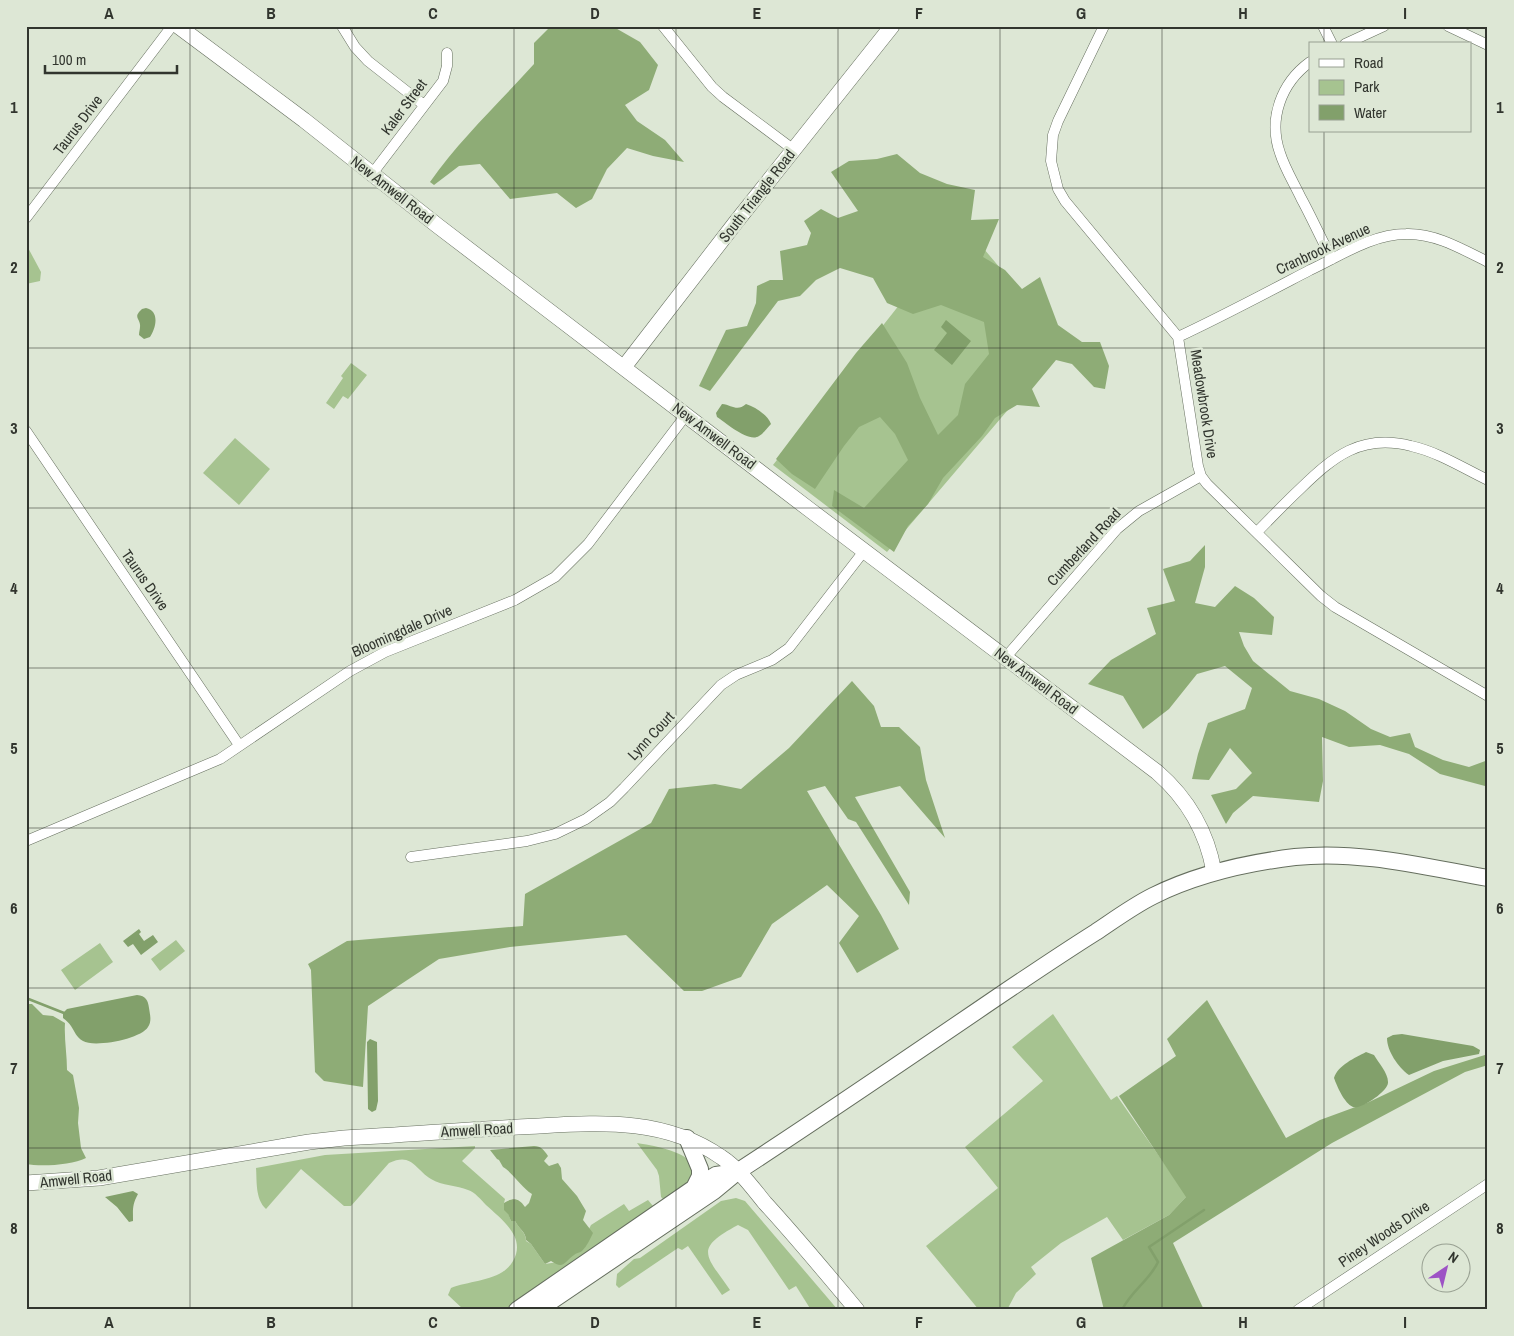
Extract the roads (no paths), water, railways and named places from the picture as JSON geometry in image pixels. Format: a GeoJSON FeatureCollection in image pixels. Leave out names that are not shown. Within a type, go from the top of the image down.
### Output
{"type":"FeatureCollection","features":[{"type":"Feature","properties":{"kind":"main road"},"geometry":{"type":"LineString","coordinates":[[538,1310],[714,1192],[737,1172],[1116,918],[1154,895],[1214,872],[1298,857],[1343,856],[1375,859],[1488,878]]}},
{"type":"Feature","properties":{"kind":"main road"},"geometry":{"type":"LineString","coordinates":[[687,1138],[700,1168],[700,1176],[694,1188]]}},
{"type":"Feature","properties":{"kind":"main road"},"geometry":{"type":"LineString","coordinates":[[517,1310],[694,1188],[716,1175],[737,1172]]}},
{"type":"Feature","properties":{"kind":"street","name":"Taurus Drive"},"geometry":{"type":"LineString","coordinates":[[26,218],[172,26]]}},
{"type":"Feature","properties":{"kind":"street","name":"New Amwell Road"},"geometry":{"type":"LineString","coordinates":[[178,26],[1171,784],[1184,800],[1201,829],[1214,872]]}},
{"type":"Feature","properties":{"kind":"street"},"geometry":{"type":"LineString","coordinates":[[342,26],[355,47],[368,61],[424,105]]}},
{"type":"Feature","properties":{"kind":"street"},"geometry":{"type":"LineString","coordinates":[[663,26],[712,87],[794,150]]}},
{"type":"Feature","properties":{"kind":"street","name":"South Triangle Road"},"geometry":{"type":"LineString","coordinates":[[624,367],[892,26]]}},
{"type":"Feature","properties":{"kind":"street","name":"Meadowbrook Drive"},"geometry":{"type":"LineString","coordinates":[[1104,26],[1053,135],[1051,148],[1054,174],[1058,189],[1073,212],[1178,337],[1201,476],[1322,596],[1336,607],[1488,696]]}},
{"type":"Feature","properties":{"kind":"street"},"geometry":{"type":"LineString","coordinates":[[1323,26],[1331,42]]}},
{"type":"Feature","properties":{"kind":"street"},"geometry":{"type":"LineString","coordinates":[[1349,42],[1384,26]]}},
{"type":"Feature","properties":{"kind":"street"},"geometry":{"type":"LineString","coordinates":[[1448,26],[1488,45]]}},
{"type":"Feature","properties":{"kind":"street","name":"Kaler Street"},"geometry":{"type":"LineString","coordinates":[[372,174],[443,81],[447,54]]}},
{"type":"Feature","properties":{"kind":"street"},"geometry":{"type":"LineString","coordinates":[[1309,63],[1293,77],[1283,94],[1277,112],[1276,140],[1284,164],[1332,259]]}},
{"type":"Feature","properties":{"kind":"street","name":"Cranbrook Avenue"},"geometry":{"type":"LineString","coordinates":[[1178,337],[1332,259],[1380,238],[1406,234],[1443,241],[1488,262]]}},
{"type":"Feature","properties":{"kind":"street","name":"Bloomingdale Drive"},"geometry":{"type":"LineString","coordinates":[[26,841],[200,768],[239,746],[350,671],[368,661],[385,652],[515,600],[555,577],[588,544],[686,415]]}},
{"type":"Feature","properties":{"kind":"street","name":"Taurus Drive"},"geometry":{"type":"LineString","coordinates":[[26,431],[239,746]]}},
{"type":"Feature","properties":{"kind":"street"},"geometry":{"type":"LineString","coordinates":[[1257,532],[1326,464],[1346,452],[1367,444],[1410,445],[1425,450],[1488,480]]}},
{"type":"Feature","properties":{"kind":"street","name":"Cumberland Road"},"geometry":{"type":"LineString","coordinates":[[1005,658],[1117,529],[1139,510],[1201,476]]}},
{"type":"Feature","properties":{"kind":"street","name":"Lynn Court"},"geometry":{"type":"LineString","coordinates":[[411,858],[534,840],[573,826],[597,812],[624,788],[721,685],[736,675],[772,660],[789,648],[864,551]]}},
{"type":"Feature","properties":{"kind":"street","name":"Amwell Road"},"geometry":{"type":"LineString","coordinates":[[26,1183],[99,1178],[309,1142],[344,1138],[610,1123],[634,1124],[687,1138],[721,1157],[791,1232],[857,1310]]}},
{"type":"Feature","properties":{"kind":"street","name":"Piney Woods Drive"},"geometry":{"type":"LineString","coordinates":[[1298,1310],[1488,1184]]}},
{"type":"Feature","properties":{"kind":"water"},"geometry":{"type":"Polygon","coordinates":[[[146,308],[153,313],[156,320],[150,337],[144,339],[139,335],[140,324],[137,316],[142,309],[146,308]]]}},
{"type":"Feature","properties":{"kind":"water"},"geometry":{"type":"Polygon","coordinates":[[[946,320],[971,341],[952,365],[934,350],[947,333],[941,327],[946,320]]]}},
{"type":"Feature","properties":{"kind":"water"},"geometry":{"type":"Polygon","coordinates":[[[722,404],[737,408],[746,404],[750,405],[764,415],[771,424],[759,436],[749,437],[744,435],[717,417],[716,413],[722,404]]]}},
{"type":"Feature","properties":{"kind":"water"},"geometry":{"type":"Polygon","coordinates":[[[139,929],[141,932],[139,934],[144,941],[153,935],[158,942],[141,955],[133,944],[128,947],[123,941],[139,929]]]}},
{"type":"Feature","properties":{"kind":"water"},"geometry":{"type":"Polygon","coordinates":[[[137,995],[143,996],[149,1005],[150,1022],[144,1031],[127,1039],[107,1043],[89,1043],[79,1038],[63,1018],[63,1013],[67,1009],[137,995]]]}},
{"type":"Feature","properties":{"kind":"water"},"geometry":{"type":"Polygon","coordinates":[[[1402,1034],[1473,1046],[1480,1050],[1479,1054],[1443,1061],[1409,1075],[1394,1058],[1387,1043],[1387,1038],[1402,1034]]]}},
{"type":"Feature","properties":{"kind":"water"},"geometry":{"type":"Polygon","coordinates":[[[370,1039],[377,1042],[378,1101],[376,1110],[372,1112],[368,1109],[367,1042],[370,1039]]]}},
{"type":"Feature","properties":{"kind":"water"},"geometry":{"type":"Polygon","coordinates":[[[1366,1052],[1374,1055],[1385,1071],[1388,1082],[1384,1090],[1374,1099],[1362,1106],[1353,1107],[1344,1098],[1334,1078],[1339,1069],[1352,1059],[1366,1052]]]}},
{"type":"Feature","properties":{"kind":"water"},"geometry":{"type":"Polygon","coordinates":[[[133,1191],[138,1194],[134,1204],[133,1221],[129,1222],[117,1207],[105,1197],[133,1191]]]}},
{"type":"Feature","properties":{"kind":"waterway"},"geometry":{"type":"LineString","coordinates":[[26,998],[64,1013]]}},
{"type":"Feature","properties":{"kind":"waterway"},"geometry":{"type":"LineString","coordinates":[[1122,1310],[1158,1262],[1149,1247],[1204,1210]]}}]}
